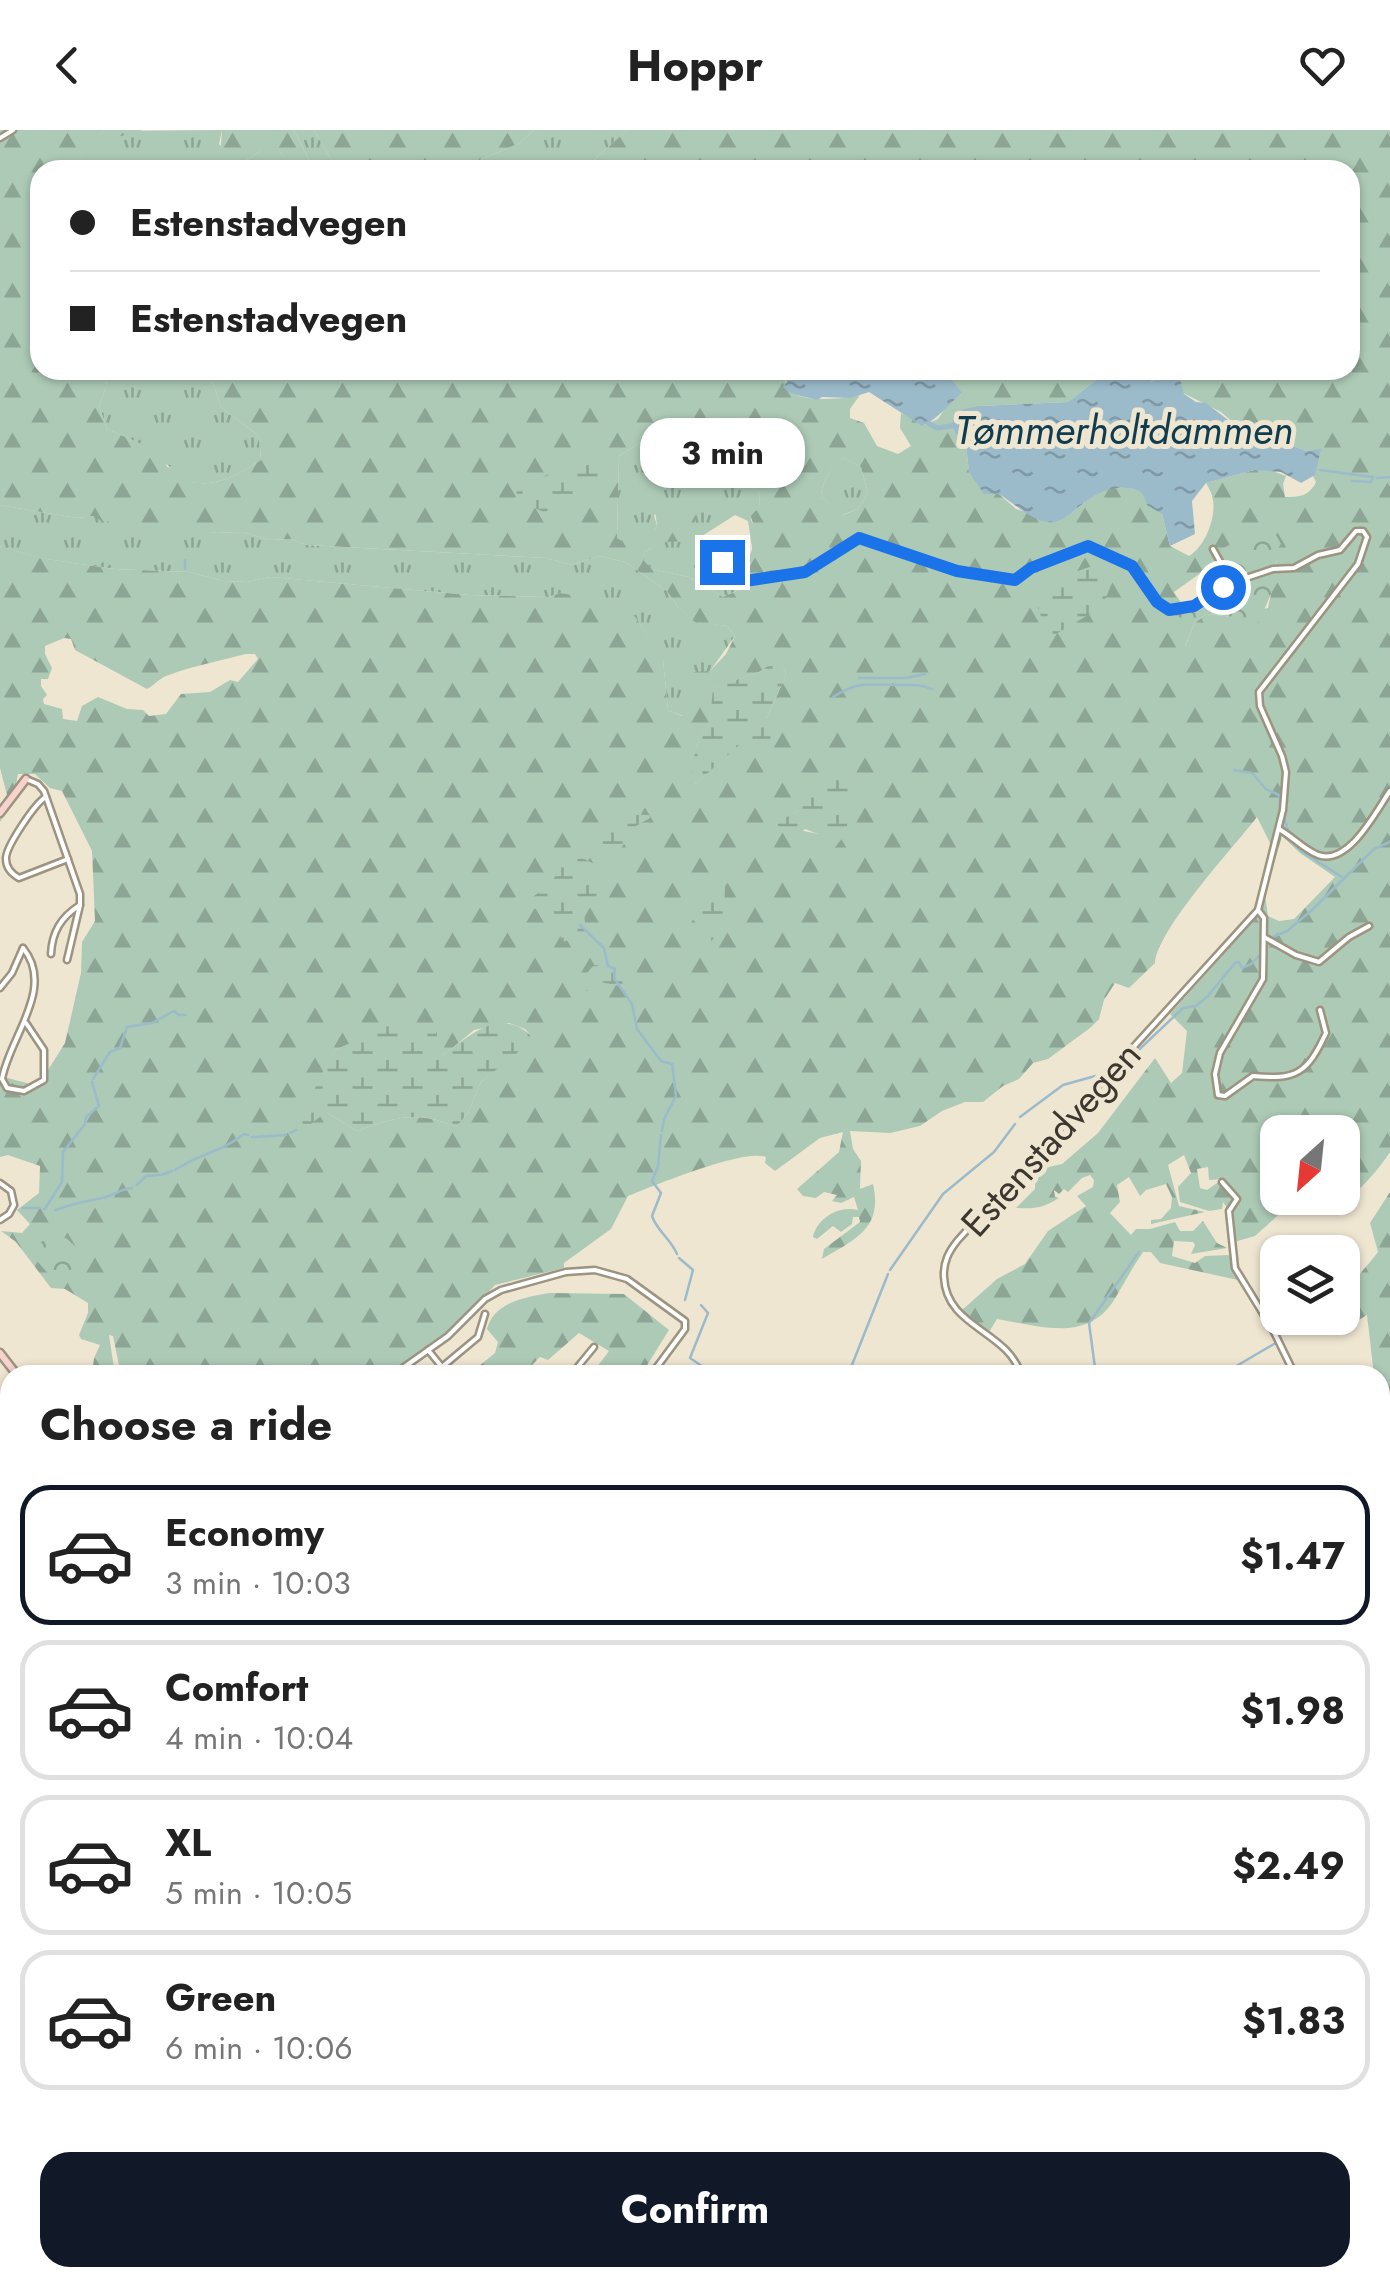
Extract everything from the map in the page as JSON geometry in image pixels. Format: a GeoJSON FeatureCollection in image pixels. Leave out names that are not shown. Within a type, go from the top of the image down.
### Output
{"type":"FeatureCollection","features":[{"type":"Feature","properties":{"kind":"street"},"geometry":{"type":"LineString","coordinates":[[0,138],[13,130]]}},
{"type":"Feature","properties":{"kind":"street","name":"Estenstadvegen"},"geometry":{"type":"LineString","coordinates":[[721,560],[728,579],[737,583],[805,572],[859,538],[957,571],[1015,580],[1031,568],[1088,546],[1129,563],[1157,602],[1177,611],[1198,604],[1232,583],[1294,568],[1318,555],[1340,550],[1358,530],[1367,537],[1358,564],[1259,692],[1260,706],[1285,764],[1279,829],[1258,910],[949,1252],[944,1273],[951,1306],[1011,1353],[1016,1365]]}},
{"type":"Feature","properties":{"kind":"street"},"geometry":{"type":"LineString","coordinates":[[1213,549],[1232,583]]}},
{"type":"Feature","properties":{"kind":"street"},"geometry":{"type":"LineString","coordinates":[[0,814],[26,779],[41,786],[80,894],[67,960]]}},
{"type":"Feature","properties":{"kind":"street"},"geometry":{"type":"LineString","coordinates":[[1279,829],[1312,852],[1333,855],[1364,832],[1390,792]]}},
{"type":"Feature","properties":{"kind":"street"},"geometry":{"type":"LineString","coordinates":[[46,798],[37,802],[21,825],[5,854],[7,864],[19,878],[68,859]]}},
{"type":"Feature","properties":{"kind":"street"},"geometry":{"type":"LineString","coordinates":[[51,954],[54,931],[80,905]]}},
{"type":"Feature","properties":{"kind":"street","name":"Estenstadvegen"},"geometry":{"type":"LineString","coordinates":[[1258,910],[1264,915],[1262,984],[1220,1053],[1214,1082],[1218,1095],[1225,1096],[1253,1076],[1282,1078],[1304,1069],[1326,1033],[1320,1010]]}},
{"type":"Feature","properties":{"kind":"street"},"geometry":{"type":"LineString","coordinates":[[1264,937],[1296,955],[1320,962],[1369,926]]}},
{"type":"Feature","properties":{"kind":"street"},"geometry":{"type":"LineString","coordinates":[[0,988],[23,948],[32,962],[35,981],[26,1023],[11,1048],[2,1079],[6,1087],[19,1091],[42,1083],[45,1068],[43,1047],[26,1023]]}},
{"type":"Feature","properties":{"kind":"street"},"geometry":{"type":"LineString","coordinates":[[1222,1182],[1237,1199],[1229,1212],[1235,1268],[1290,1365]]}},
{"type":"Feature","properties":{"kind":"street"},"geometry":{"type":"LineString","coordinates":[[0,1183],[14,1200],[12,1212],[0,1220]]}},
{"type":"Feature","properties":{"kind":"street"},"geometry":{"type":"LineString","coordinates":[[407,1365],[453,1332],[478,1304],[494,1294],[566,1272],[596,1270],[634,1283],[686,1322],[685,1330],[659,1365]]}},
{"type":"Feature","properties":{"kind":"street"},"geometry":{"type":"LineString","coordinates":[[443,1365],[478,1337],[485,1314]]}},
{"type":"Feature","properties":{"kind":"street"},"geometry":{"type":"LineString","coordinates":[[579,1365],[594,1347]]}},
{"type":"Feature","properties":{"kind":"street"},"geometry":{"type":"LineString","coordinates":[[428,1350],[441,1365]]}},
{"type":"Feature","properties":{"kind":"green space"},"geometry":{"type":"Polygon","coordinates":[[[0,130],[143,130],[118,137],[104,131],[85,146],[82,160],[30,160],[30,380],[106,380],[99,406],[107,429],[162,453],[167,467],[185,470],[192,482],[220,481],[261,460],[259,436],[221,407],[209,380],[786,380],[793,393],[807,398],[860,395],[850,409],[850,418],[864,423],[877,446],[898,454],[911,446],[900,428],[901,413],[924,425],[938,419],[950,401],[961,394],[952,380],[1096,380],[1068,402],[979,406],[965,436],[969,472],[1016,509],[1036,515],[1070,514],[1111,487],[1139,489],[1162,514],[1170,546],[1189,556],[1200,546],[1212,521],[1213,504],[1206,483],[1267,469],[1286,476],[1285,497],[1307,493],[1316,482],[1313,476],[1320,450],[1306,451],[1276,439],[1262,441],[1249,436],[1221,412],[1183,393],[1180,380],[1360,380],[1360,160],[594,160],[627,130],[1390,130],[1390,1152],[1360,1187],[1360,1115],[1260,1115],[1260,1215],[1278,1215],[1255,1236],[1234,1242],[1231,1222],[1236,1199],[1235,1193],[1222,1179],[1209,1180],[1208,1167],[1197,1169],[1200,1188],[1207,1190],[1220,1181],[1235,1199],[1228,1209],[1223,1202],[1222,1209],[1209,1211],[1180,1202],[1178,1187],[1191,1173],[1184,1155],[1168,1165],[1179,1206],[1205,1212],[1151,1224],[1151,1220],[1161,1219],[1171,1208],[1172,1197],[1166,1184],[1140,1196],[1129,1177],[1117,1185],[1120,1202],[1110,1213],[1131,1235],[1136,1229],[1175,1222],[1180,1231],[1193,1231],[1203,1221],[1217,1243],[1227,1248],[1191,1254],[1193,1242],[1174,1241],[1172,1256],[1195,1263],[1205,1256],[1229,1255],[1238,1280],[1160,1263],[1151,1252],[1143,1252],[1103,1313],[1076,1327],[1045,1327],[997,1319],[989,1332],[961,1311],[997,1279],[1025,1264],[1048,1231],[1086,1206],[1077,1196],[1093,1187],[1090,1175],[1068,1192],[1064,1189],[1059,1194],[1054,1190],[1059,1198],[1048,1204],[1016,1208],[1035,1189],[1035,1170],[1062,1164],[1098,1133],[1155,1058],[1171,1083],[1182,1073],[1187,1031],[1170,1014],[1257,917],[1271,845],[1257,817],[1182,910],[1155,963],[1129,988],[1115,983],[1104,1000],[1099,1019],[1090,1028],[1048,1059],[1033,1063],[1019,1079],[983,1102],[965,1102],[920,1126],[890,1133],[850,1131],[853,1149],[861,1161],[860,1189],[873,1184],[874,1211],[856,1238],[822,1259],[824,1249],[860,1222],[859,1217],[853,1217],[852,1224],[841,1232],[833,1226],[817,1239],[813,1237],[815,1230],[836,1211],[858,1210],[854,1197],[841,1203],[832,1201],[837,1195],[824,1192],[816,1198],[803,1196],[797,1189],[839,1152],[843,1132],[820,1138],[775,1171],[765,1163],[766,1157],[739,1158],[628,1196],[611,1229],[564,1263],[564,1268],[495,1285],[454,1327],[404,1365],[119,1365],[113,1336],[109,1335],[114,1365],[93,1365],[100,1345],[79,1335],[88,1303],[65,1289],[51,1288],[16,1242],[1,1231],[22,1233],[30,1224],[17,1210],[39,1193],[40,1166],[8,1155],[0,1157],[0,1076],[38,1086],[65,1043],[81,973],[82,942],[95,921],[92,851],[62,791],[50,788],[35,774],[18,774],[13,800],[0,822],[0,805],[7,795],[0,768],[0,546],[40,558],[114,569],[189,572],[223,581],[271,577],[469,595],[549,597],[560,593],[620,603],[635,617],[663,659],[668,710],[682,716],[690,711],[685,688],[694,672],[710,671],[726,654],[735,636],[727,626],[695,622],[667,591],[625,562],[599,556],[572,565],[546,558],[307,545],[243,532],[217,533],[101,521],[94,516],[77,518],[0,505],[0,130]],[[679,424],[663,428],[619,456],[617,538],[621,541],[635,531],[654,531],[655,509],[675,510],[686,497],[695,499],[696,517],[681,542],[654,546],[645,552],[644,561],[652,569],[689,577],[723,597],[750,585],[752,575],[741,570],[754,544],[751,516],[759,507],[760,493],[734,471],[735,466],[779,466],[778,454],[766,437],[693,434],[679,424]],[[844,458],[825,481],[821,497],[843,515],[858,509],[868,493],[861,467],[844,458]],[[1278,559],[1201,606],[1178,615],[1185,647],[1194,624],[1206,614],[1233,617],[1268,608],[1278,580],[1270,574],[1278,559]],[[1209,567],[1174,592],[1184,607],[1222,585],[1209,567]],[[71,639],[45,646],[52,668],[48,679],[41,679],[47,695],[44,704],[62,709],[63,719],[77,721],[82,706],[98,697],[127,709],[143,710],[149,716],[166,714],[181,694],[210,692],[230,680],[238,682],[258,659],[255,654],[246,654],[196,666],[166,676],[147,689],[75,650],[71,639]],[[780,659],[759,672],[714,688],[710,722],[696,747],[695,784],[767,718],[786,675],[780,659]],[[798,810],[776,825],[845,835],[798,810]],[[1282,836],[1265,895],[1268,916],[1279,921],[1294,919],[1335,877],[1282,836]],[[509,1023],[474,1030],[444,1055],[366,1037],[335,1050],[315,1091],[326,1112],[357,1131],[406,1117],[430,1118],[456,1127],[468,1113],[481,1082],[533,1038],[525,1029],[509,1023]]]}},
{"type":"Feature","properties":{"kind":"green space"},"geometry":{"type":"Polygon","coordinates":[[[222,130],[219,144],[234,160],[81,160],[84,146],[104,131],[222,130]]]}},
{"type":"Feature","properties":{"kind":"green space"},"geometry":{"type":"Polygon","coordinates":[[[222,130],[294,130],[309,160],[286,160],[279,151],[261,151],[247,160],[220,159],[222,130]]]}},
{"type":"Feature","properties":{"kind":"green space"},"geometry":{"type":"Polygon","coordinates":[[[294,130],[314,130],[331,160],[309,160],[294,130]]]}},
{"type":"Feature","properties":{"kind":"green space"},"geometry":{"type":"Polygon","coordinates":[[[314,130],[534,130],[520,143],[480,160],[331,160],[314,130]]]}},
{"type":"Feature","properties":{"kind":"green space"},"geometry":{"type":"Polygon","coordinates":[[[534,130],[627,130],[594,160],[480,160],[520,143],[534,130]]]}},
{"type":"Feature","properties":{"kind":"green space"},"geometry":{"type":"Polygon","coordinates":[[[261,151],[279,151],[287,160],[247,160],[261,151]]]}},
{"type":"Feature","properties":{"kind":"green space"},"geometry":{"type":"Polygon","coordinates":[[[106,380],[209,380],[221,407],[259,436],[261,460],[219,481],[191,482],[132,440],[107,429],[99,406],[106,380]]]}},
{"type":"Feature","properties":{"kind":"green space"},"geometry":{"type":"Polygon","coordinates":[[[679,424],[766,437],[778,454],[779,466],[735,466],[734,470],[760,493],[759,507],[751,520],[756,534],[752,550],[748,521],[735,515],[702,536],[700,546],[710,560],[706,581],[717,587],[725,586],[749,558],[742,570],[753,575],[751,584],[723,597],[689,577],[652,569],[643,561],[645,552],[664,540],[681,542],[675,510],[654,515],[654,531],[620,542],[617,538],[619,456],[663,428],[679,424]]]}},
{"type":"Feature","properties":{"kind":"green space"},"geometry":{"type":"Polygon","coordinates":[[[588,452],[600,453],[606,469],[587,495],[544,512],[523,503],[516,492],[588,452]]]}},
{"type":"Feature","properties":{"kind":"green space"},"geometry":{"type":"Polygon","coordinates":[[[844,458],[861,467],[868,493],[858,509],[842,515],[821,497],[828,475],[844,458]]]}},
{"type":"Feature","properties":{"kind":"green space"},"geometry":{"type":"Polygon","coordinates":[[[0,505],[77,518],[94,516],[217,533],[243,532],[307,545],[546,558],[572,565],[599,556],[625,562],[667,591],[695,621],[727,626],[735,636],[710,671],[690,711],[683,716],[668,710],[663,660],[635,617],[560,593],[549,597],[469,595],[271,577],[223,581],[189,572],[114,569],[39,558],[0,546],[0,505]]]}},
{"type":"Feature","properties":{"kind":"green space"},"geometry":{"type":"Polygon","coordinates":[[[1254,532],[1275,533],[1281,544],[1270,573],[1279,579],[1256,625],[1236,627],[1233,617],[1206,614],[1194,624],[1184,649],[1177,615],[1201,606],[1230,587],[1216,552],[1254,532]]]}},
{"type":"Feature","properties":{"kind":"green space"},"geometry":{"type":"Polygon","coordinates":[[[1092,566],[1112,583],[1102,607],[1049,638],[1038,608],[1058,578],[1092,566]]]}},
{"type":"Feature","properties":{"kind":"green space"},"geometry":{"type":"Polygon","coordinates":[[[780,658],[786,675],[767,718],[771,741],[764,746],[746,739],[695,784],[691,778],[696,747],[710,721],[713,688],[759,672],[780,658]]]}},
{"type":"Feature","properties":{"kind":"green space"},"geometry":{"type":"Polygon","coordinates":[[[838,780],[854,793],[845,835],[832,851],[818,834],[805,829],[793,840],[776,824],[798,810],[819,782],[838,780]]]}},
{"type":"Feature","properties":{"kind":"green space"},"geometry":{"type":"Polygon","coordinates":[[[623,814],[650,818],[634,827],[616,857],[601,849],[606,829],[623,814]]]}},
{"type":"Feature","properties":{"kind":"green space"},"geometry":{"type":"Polygon","coordinates":[[[582,858],[599,866],[596,900],[584,912],[586,935],[562,942],[553,909],[534,909],[525,902],[550,885],[564,861],[582,858]]]}},
{"type":"Feature","properties":{"kind":"green space"},"geometry":{"type":"Polygon","coordinates":[[[719,881],[725,885],[724,922],[711,942],[691,917],[719,881]]]}},
{"type":"Feature","properties":{"kind":"green space"},"geometry":{"type":"Polygon","coordinates":[[[615,960],[625,976],[624,987],[601,982],[576,997],[570,993],[593,966],[615,960]]]}},
{"type":"Feature","properties":{"kind":"green space"},"geometry":{"type":"Polygon","coordinates":[[[402,1020],[437,1032],[436,1052],[444,1055],[488,1026],[511,1024],[534,1039],[481,1082],[468,1113],[456,1127],[430,1118],[406,1117],[357,1131],[326,1112],[296,1136],[291,1134],[335,1050],[402,1020]]]}},
{"type":"Feature","properties":{"kind":"green space"},"geometry":{"type":"Polygon","coordinates":[[[1390,1192],[1390,1365],[1373,1365],[1367,1315],[1360,1319],[1360,1274],[1378,1252],[1370,1223],[1390,1192]]]}},
{"type":"Feature","properties":{"kind":"green space"},"geometry":{"type":"Polygon","coordinates":[[[66,1238],[84,1254],[71,1276],[53,1279],[29,1252],[44,1240],[66,1238]]]}},
{"type":"Feature","properties":{"kind":"green space"},"geometry":{"type":"Polygon","coordinates":[[[550,1293],[624,1294],[669,1330],[647,1365],[598,1365],[609,1351],[579,1333],[548,1360],[540,1357],[532,1365],[480,1365],[495,1353],[498,1342],[487,1329],[496,1313],[512,1302],[550,1293]]]}},
{"type":"Feature","properties":{"kind":"water"},"geometry":{"type":"Polygon","coordinates":[[[952,380],[962,393],[922,426],[869,392],[850,398],[817,400],[787,390],[783,387],[787,382],[952,380]]]}},
{"type":"Feature","properties":{"kind":"water","name":"Tømmerholtdammen"},"geometry":{"type":"Polygon","coordinates":[[[1096,380],[1180,380],[1184,394],[1206,403],[1249,436],[1261,441],[1276,439],[1306,451],[1321,449],[1315,475],[1301,483],[1281,472],[1254,470],[1206,483],[1192,501],[1195,534],[1170,546],[1162,514],[1147,505],[1142,494],[1134,489],[1101,493],[1056,522],[1041,521],[999,494],[984,494],[969,472],[965,437],[957,435],[953,417],[964,409],[979,406],[1068,402],[1096,380]]]}},
{"type":"Feature","properties":{"kind":"waterway"},"geometry":{"type":"LineString","coordinates":[[928,423],[937,428],[952,426]]}},
{"type":"Feature","properties":{"kind":"waterway"},"geometry":{"type":"LineString","coordinates":[[1320,470],[1373,477]]}},
{"type":"Feature","properties":{"kind":"waterway"},"geometry":{"type":"LineString","coordinates":[[1352,481],[1371,482],[1373,477]]}},
{"type":"Feature","properties":{"kind":"waterway"},"geometry":{"type":"LineString","coordinates":[[1377,478],[1390,477]]}},
{"type":"Feature","properties":{"kind":"waterway"},"geometry":{"type":"LineString","coordinates":[[185,560],[185,569]]}},
{"type":"Feature","properties":{"kind":"waterway"},"geometry":{"type":"LineString","coordinates":[[859,678],[925,674]]}},
{"type":"Feature","properties":{"kind":"waterway"},"geometry":{"type":"LineString","coordinates":[[833,697],[865,685],[916,685],[932,689]]}},
{"type":"Feature","properties":{"kind":"waterway"},"geometry":{"type":"LineString","coordinates":[[1234,770],[1252,773],[1266,789],[1279,795],[1281,811]]}},
{"type":"Feature","properties":{"kind":"waterway"},"geometry":{"type":"LineString","coordinates":[[1284,818],[1289,833]]}},
{"type":"Feature","properties":{"kind":"waterway"},"geometry":{"type":"LineString","coordinates":[[1289,838],[1301,851],[1342,877]]}},
{"type":"Feature","properties":{"kind":"waterway"},"geometry":{"type":"LineString","coordinates":[[1270,938],[1287,931],[1374,849],[1390,842]]}},
{"type":"Feature","properties":{"kind":"waterway"},"geometry":{"type":"LineString","coordinates":[[580,925],[604,948],[608,966],[615,969],[614,978],[632,1004],[637,1029],[661,1061],[672,1064],[676,1096],[662,1131]]}},
{"type":"Feature","properties":{"kind":"waterway"},"geometry":{"type":"LineString","coordinates":[[1127,1061],[1183,1008],[1196,1006],[1208,996],[1235,963],[1239,962],[1242,968],[1260,955]]}},
{"type":"Feature","properties":{"kind":"waterway"},"geometry":{"type":"LineString","coordinates":[[93,1079],[110,1052],[120,1048],[127,1027],[152,1023],[174,1011],[186,1015]]}},
{"type":"Feature","properties":{"kind":"waterway"},"geometry":{"type":"LineString","coordinates":[[1020,1117],[1063,1085],[1106,1073]]}},
{"type":"Feature","properties":{"kind":"waterway"},"geometry":{"type":"LineString","coordinates":[[46,1207],[62,1182],[63,1152],[85,1124],[86,1117],[99,1106],[92,1082]]}},
{"type":"Feature","properties":{"kind":"waterway"},"geometry":{"type":"LineString","coordinates":[[890,1270],[943,1194],[994,1152],[1015,1124]]}},
{"type":"Feature","properties":{"kind":"waterway"},"geometry":{"type":"LineString","coordinates":[[290,1133],[296,1130]]}},
{"type":"Feature","properties":{"kind":"waterway"},"geometry":{"type":"LineString","coordinates":[[175,1170],[248,1135]]}},
{"type":"Feature","properties":{"kind":"waterway"},"geometry":{"type":"LineString","coordinates":[[252,1137],[286,1135]]}},
{"type":"Feature","properties":{"kind":"waterway"},"geometry":{"type":"LineString","coordinates":[[661,1135],[658,1166],[652,1181],[661,1193],[652,1216],[677,1254]]}},
{"type":"Feature","properties":{"kind":"waterway"},"geometry":{"type":"LineString","coordinates":[[161,1175],[172,1171]]}},
{"type":"Feature","properties":{"kind":"waterway"},"geometry":{"type":"LineString","coordinates":[[137,1185],[146,1176],[159,1175]]}},
{"type":"Feature","properties":{"kind":"waterway"},"geometry":{"type":"LineString","coordinates":[[55,1210],[132,1188]]}},
{"type":"Feature","properties":{"kind":"waterway"},"geometry":{"type":"LineString","coordinates":[[23,1208],[39,1208]]}},
{"type":"Feature","properties":{"kind":"waterway"},"geometry":{"type":"LineString","coordinates":[[1095,1365],[1089,1323],[1139,1252]]}},
{"type":"Feature","properties":{"kind":"waterway"},"geometry":{"type":"LineString","coordinates":[[679,1258],[693,1270],[685,1300]]}},
{"type":"Feature","properties":{"kind":"waterway"},"geometry":{"type":"LineString","coordinates":[[852,1365],[888,1274]]}},
{"type":"Feature","properties":{"kind":"waterway"},"geometry":{"type":"LineString","coordinates":[[700,1365],[690,1358],[708,1313],[701,1305]]}},
{"type":"Feature","properties":{"kind":"waterway"},"geometry":{"type":"LineString","coordinates":[[1238,1365],[1274,1344]]}},
{"type":"Feature","properties":{"kind":"route"},"geometry":{"type":"LineString","coordinates":[[722,562],[732,583],[799,574],[859,538],[957,571],[1015,580],[1031,568],[1088,546],[1129,563],[1157,602],[1169,610],[1194,606],[1223,587]]}}]}
